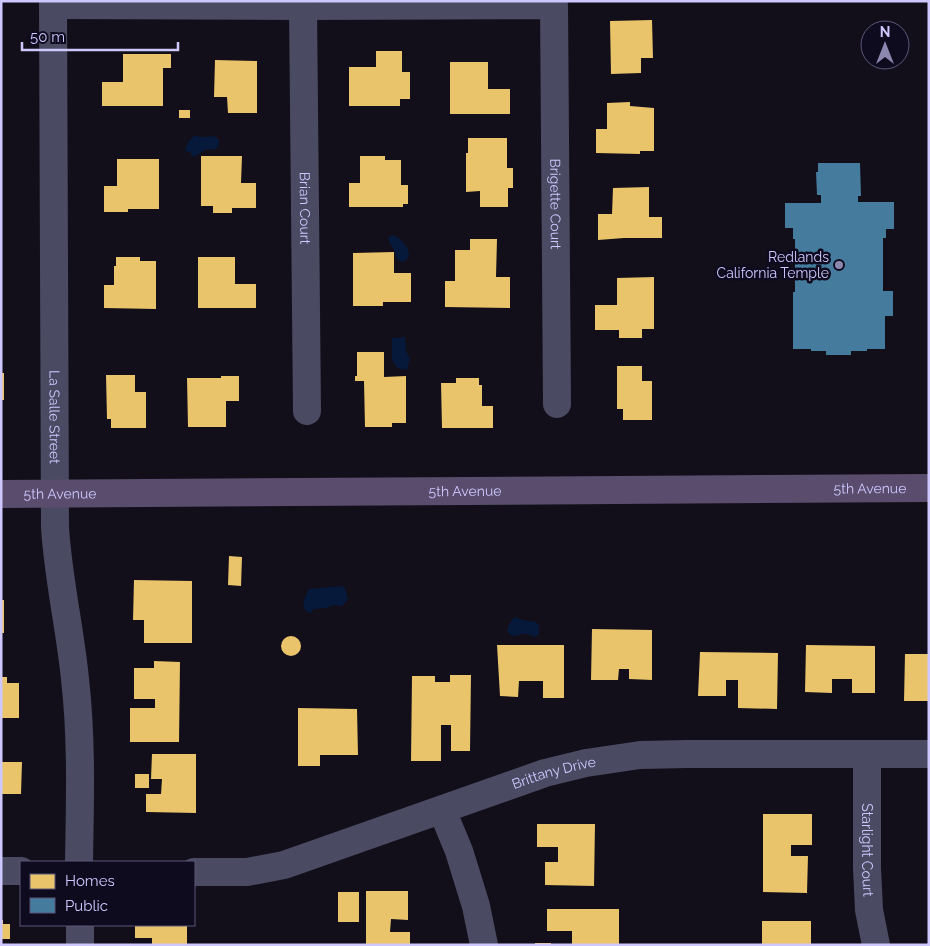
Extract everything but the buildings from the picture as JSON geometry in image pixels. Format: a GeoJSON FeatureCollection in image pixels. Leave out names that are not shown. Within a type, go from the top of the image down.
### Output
{"type":"FeatureCollection","features":[{"type":"Feature","properties":{"kind":"main road","name":"5th Avenue"},"geometry":{"type":"LineString","coordinates":[[1,494],[929,488]]}},
{"type":"Feature","properties":{"kind":"street"},"geometry":{"type":"LineString","coordinates":[[53,3],[303,6]]}},
{"type":"Feature","properties":{"kind":"street","name":"La Salle Street"},"geometry":{"type":"LineString","coordinates":[[53,3],[56,533],[60,578],[76,680],[80,742],[79,861]]}},
{"type":"Feature","properties":{"kind":"street","name":"Brigette Court"},"geometry":{"type":"LineString","coordinates":[[303,6],[554,5],[557,404]]}},
{"type":"Feature","properties":{"kind":"street","name":"Brian Court"},"geometry":{"type":"LineString","coordinates":[[303,6],[307,411]]}},
{"type":"Feature","properties":{"kind":"street","name":"Starlight Court"},"geometry":{"type":"LineString","coordinates":[[867,754],[867,868],[869,910],[876,945]]}},
{"type":"Feature","properties":{"kind":"street","name":"Brittany Drive"},"geometry":{"type":"LineString","coordinates":[[195,872],[247,872],[284,866],[544,773],[586,763],[640,755],[929,754]]}},
{"type":"Feature","properties":{"kind":"street"},"geometry":{"type":"LineString","coordinates":[[442,810],[462,860],[476,906],[484,945]]}},
{"type":"Feature","properties":{"kind":"street"},"geometry":{"type":"LineString","coordinates":[[1,871],[20,871]]}},
{"type":"Feature","properties":{"kind":"street"},"geometry":{"type":"LineString","coordinates":[[80,926],[80,945]]}},
{"type":"Feature","properties":{"kind":"water"},"geometry":{"type":"Polygon","coordinates":[[[195,136],[215,136],[219,140],[218,147],[205,150],[194,157],[190,152],[185,151],[188,142],[195,136]]]}},
{"type":"Feature","properties":{"kind":"water"},"geometry":{"type":"Polygon","coordinates":[[[394,235],[407,247],[409,257],[405,261],[401,262],[397,259],[390,243],[388,238],[394,235]]]}},
{"type":"Feature","properties":{"kind":"water"},"geometry":{"type":"Polygon","coordinates":[[[405,337],[406,351],[410,359],[407,370],[397,368],[392,360],[392,338],[405,337]]]}},
{"type":"Feature","properties":{"kind":"water"},"geometry":{"type":"Polygon","coordinates":[[[342,586],[345,588],[348,599],[342,606],[334,605],[313,609],[311,613],[305,609],[304,603],[309,589],[342,586]]]}},
{"type":"Feature","properties":{"kind":"water"},"geometry":{"type":"Polygon","coordinates":[[[515,617],[536,622],[539,626],[539,634],[535,637],[528,634],[514,636],[510,634],[507,629],[515,617]]]}},
{"type":"Feature","properties":{"kind":"place","name":"Redlands California Temple"},"geometry":{"type":"Point","coordinates":[839,265]}}]}
